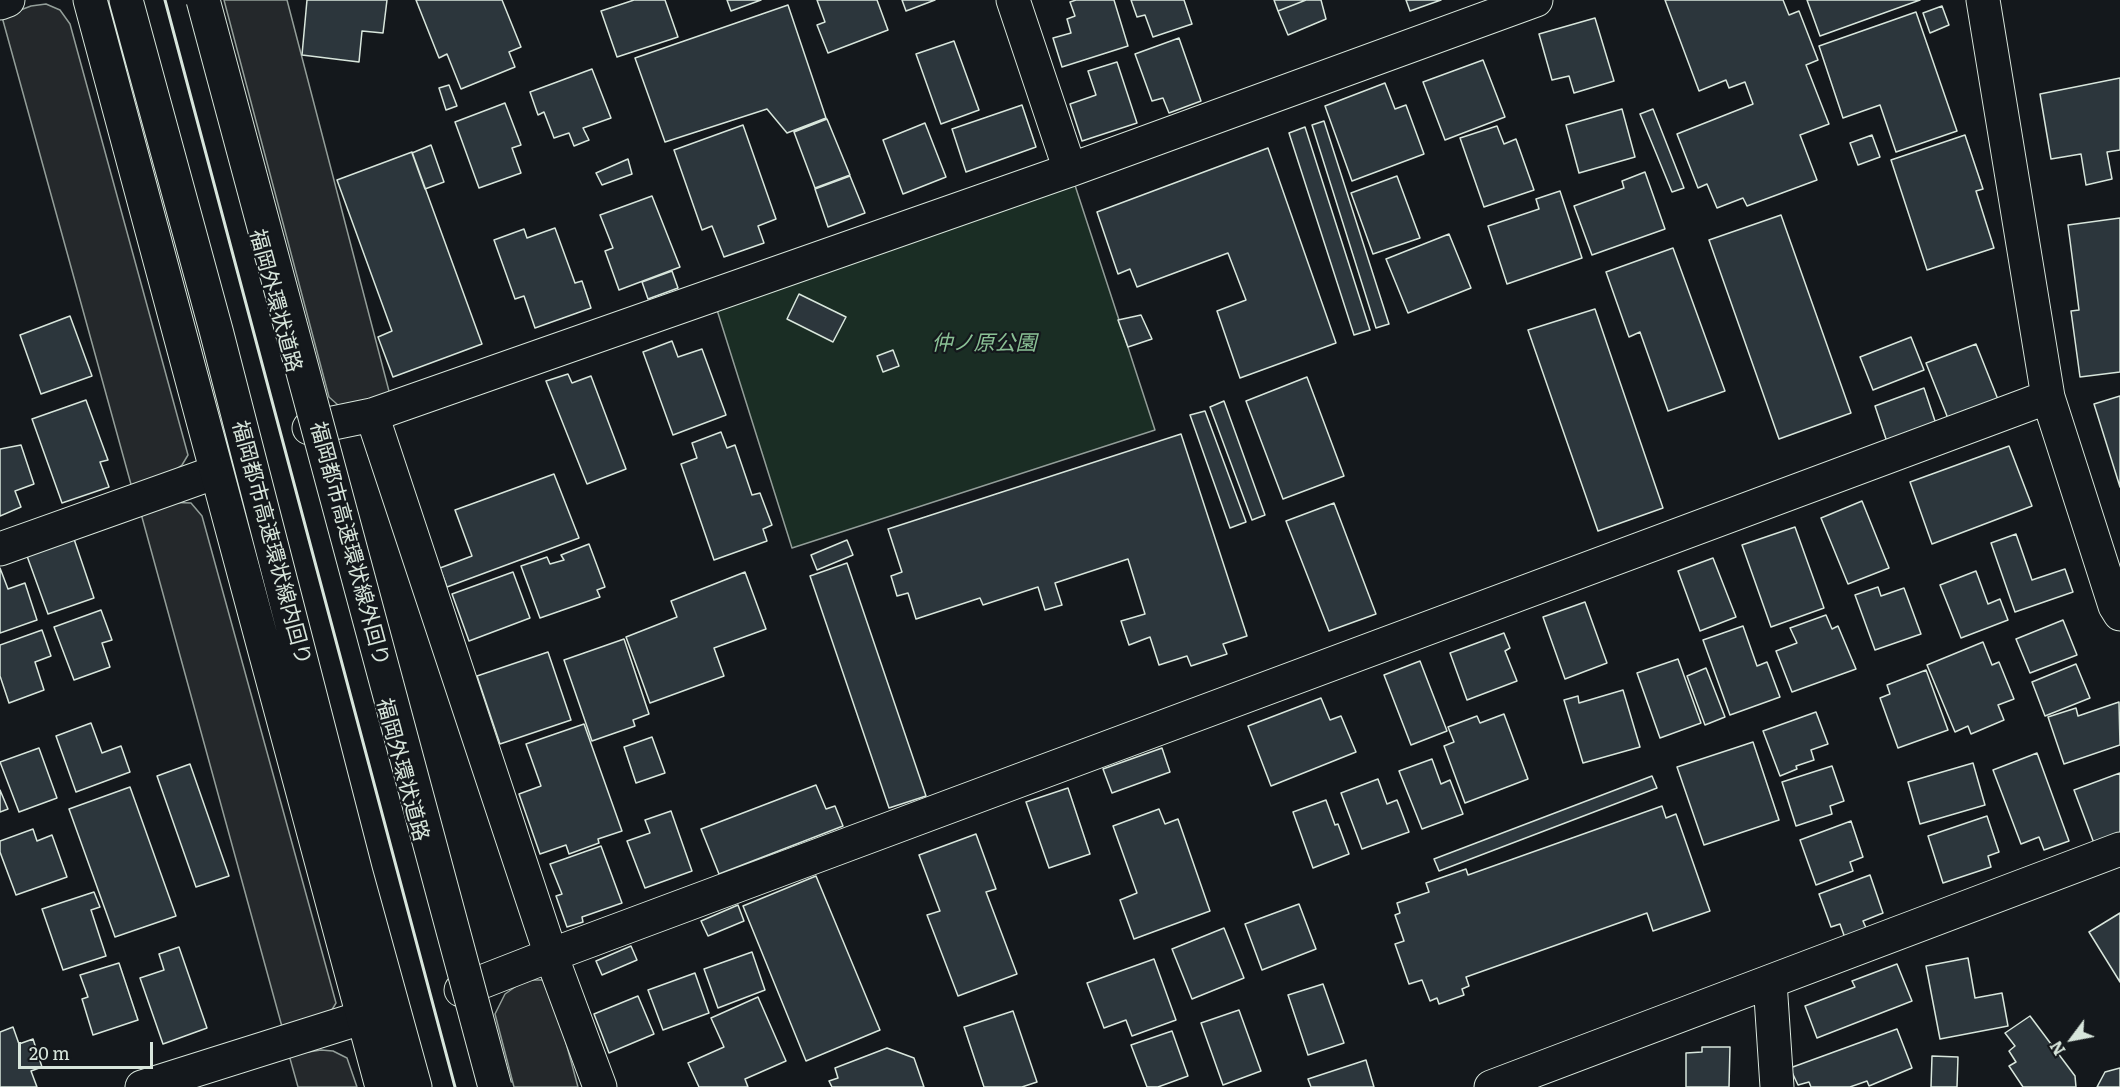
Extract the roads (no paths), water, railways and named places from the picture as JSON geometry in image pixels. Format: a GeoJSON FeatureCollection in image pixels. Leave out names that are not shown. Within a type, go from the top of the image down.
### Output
{"type":"FeatureCollection","features":[{"type":"Feature","properties":{"kind":"main road"},"geometry":{"type":"LineString","coordinates":[[0,3],[8,0]]}},
{"type":"Feature","properties":{"kind":"main road"},"geometry":{"type":"LineString","coordinates":[[90,0],[382,1087]]}},
{"type":"Feature","properties":{"kind":"main road","name":"福岡都市高速環状線内回り"},"geometry":{"type":"LineString","coordinates":[[126,0],[213,319],[356,873],[415,1087]]}},
{"type":"Feature","properties":{"kind":"main road","name":"福岡外環状道路"},"geometry":{"type":"LineString","coordinates":[[196,0],[309,428],[489,1087]]}},
{"type":"Feature","properties":{"kind":"main road","name":"福岡都市高速環状線外回り"},"geometry":{"type":"LineString","coordinates":[[203,0],[495,1087]]}},
{"type":"Feature","properties":{"kind":"main road"},"geometry":{"type":"LineString","coordinates":[[1013,0],[1070,170]]}},
{"type":"Feature","properties":{"kind":"main road"},"geometry":{"type":"LineString","coordinates":[[309,428],[372,415],[1070,170],[1536,0]]}},
{"type":"Feature","properties":{"kind":"main road"},"geometry":{"type":"LineString","coordinates":[[1983,0],[2048,397],[2120,614]]}},
{"type":"Feature","properties":{"kind":"main road"},"geometry":{"type":"LineString","coordinates":[[461,990],[2048,397]]}},
{"type":"Feature","properties":{"kind":"main road"},"geometry":{"type":"LineString","coordinates":[[372,415],[550,955],[600,1087]]}},
{"type":"Feature","properties":{"kind":"main road"},"geometry":{"type":"LineString","coordinates":[[0,549],[216,472]]}},
{"type":"Feature","properties":{"kind":"main road"},"geometry":{"type":"LineString","coordinates":[[1491,1087],[2120,849]]}},
{"type":"Feature","properties":{"kind":"main road"},"geometry":{"type":"LineString","coordinates":[[1770,982],[1777,1087]]}},
{"type":"Feature","properties":{"kind":"main road"},"geometry":{"type":"LineString","coordinates":[[142,1087],[364,1017]]}},
{"type":"Feature","properties":{"kind":"park label","name":"仲ノ原公園"},"geometry":{"type":"Point","coordinates":[984,344]}}]}
